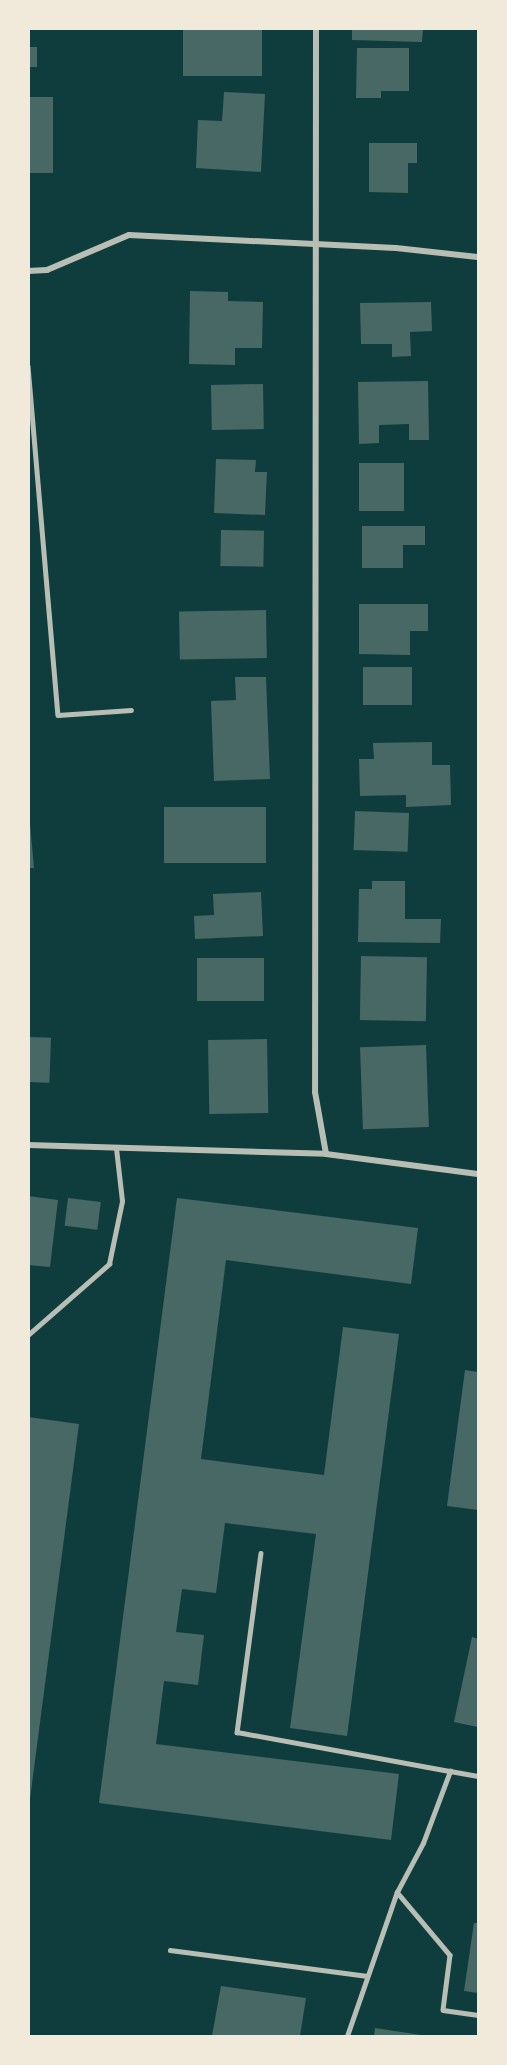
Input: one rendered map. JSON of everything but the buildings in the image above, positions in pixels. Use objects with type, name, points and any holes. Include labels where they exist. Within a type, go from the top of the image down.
[{"type":"street","points":[[316,28],[318,244],[315,1092],[326,1154]]},
{"type":"street","points":[[28,271],[47,270],[129,235],[318,244],[478,257]]},
{"type":"street","points":[[28,1145],[326,1154],[478,1174]]},
{"type":"lane","points":[[28,366],[58,715],[131,710]]},
{"type":"lane","points":[[28,1335],[109,1264],[122,1201],[116,1148]]},
{"type":"lane","points":[[261,1552],[237,1732],[478,1776]]},
{"type":"lane","points":[[347,2037],[397,1892],[423,1844],[450,1771]]},
{"type":"lane","points":[[397,1892],[450,1955],[443,2010],[478,2015]]},
{"type":"lane","points":[[170,1950],[367,1976]]}]
